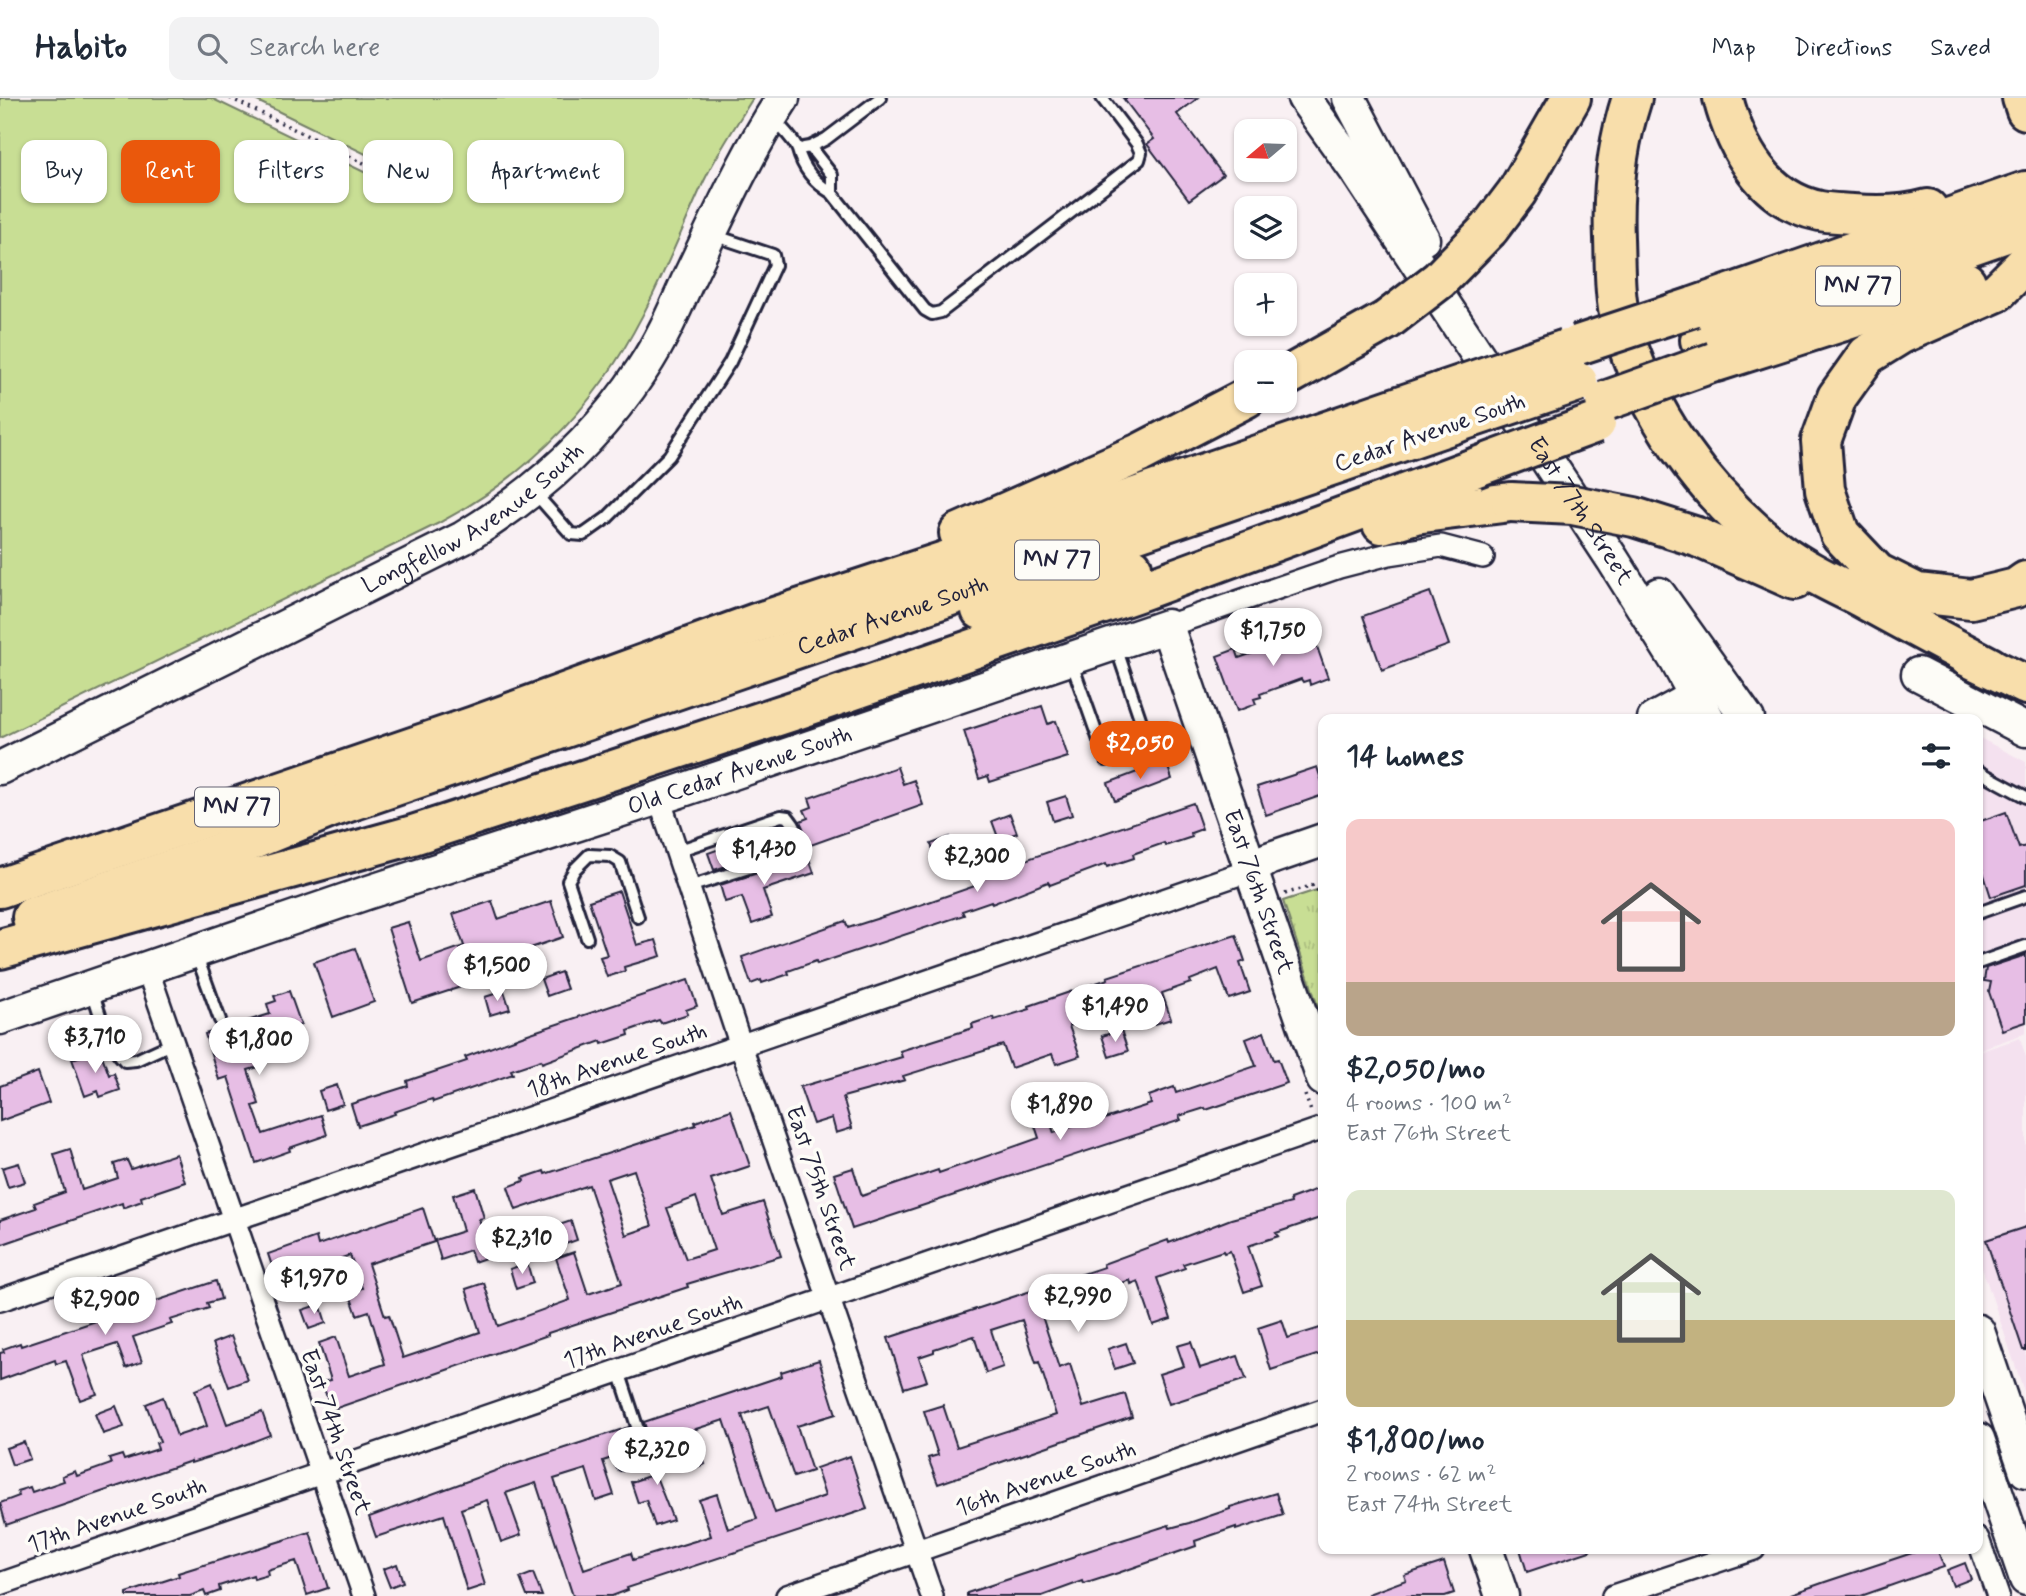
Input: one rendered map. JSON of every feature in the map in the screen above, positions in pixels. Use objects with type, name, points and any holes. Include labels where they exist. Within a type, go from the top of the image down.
[{"type":"highway","points":[[1297,371],[1387,320],[1439,280],[1489,229],[1517,192],[1571,98]]},
{"type":"highway","points":[[1632,98],[1622,128],[1612,195],[1615,284],[1621,321],[1636,365],[1654,406],[1677,444],[1727,504],[1778,551],[1823,578],[2026,685]]},
{"type":"highway","points":[[1723,98],[1732,132],[1753,167],[1777,194],[1817,211],[1861,215],[1900,215],[1973,195],[2018,225]]},
{"type":"highway","points":[[2022,98],[2026,110]]},
{"type":"highway","points":[[1707,347],[1831,325],[2018,225]]},
{"type":"highway","points":[[2018,225],[1997,292],[1900,334],[1867,355],[1837,397],[1821,441],[1825,490],[1840,534],[1877,573],[1917,593],[1971,600],[2016,588],[2026,581]]},
{"type":"highway","name":"Cedar Avenue South","points":[[0,928],[238,846],[331,808],[654,696],[1460,433],[1590,388],[1707,347],[2018,225]]},
{"type":"highway","points":[[0,949],[413,835],[796,710],[1138,592],[1460,433],[1590,388]]},
{"type":"highway","points":[[756,623],[1140,453],[1234,404]]},
{"type":"highway","name":"Cedar Avenue South","points":[[0,888],[474,726],[756,623],[1063,523],[1460,433]]},
{"type":"highway","points":[[1138,592],[1177,586],[1415,514],[1511,502],[1573,505],[1634,517],[1697,537],[1990,667]]},
{"type":"street","name":"East 77th Street","points":[[1304,98],[1357,172],[1613,560],[1677,662],[1721,707]]},
{"type":"street","name":"East 77th Street","points":[[1349,98],[1421,236],[1574,469],[1721,707]]},
{"type":"street","name":"Longfellow Avenue South","points":[[0,768],[428,557],[493,520],[533,491],[579,449],[627,392],[663,332],[750,151],[777,107]]},
{"type":"street","name":"Old Cedar Avenue South","points":[[0,1018],[195,951],[584,839],[659,798],[1339,566],[1389,554],[1441,546],[1483,557]]},
{"type":"street","name":"East 76th Street","points":[[1167,626],[1318,1064]]},
{"type":"street","points":[[1918,674],[1980,714]]},
{"type":"street","points":[[1682,714],[1721,707]]},
{"type":"street","points":[[1983,715],[2026,730]]},
{"type":"street","name":"East 75th Street","points":[[659,798],[741,1046],[831,1298],[932,1596]]},
{"type":"street","points":[[1251,870],[1268,859],[1318,842]]},
{"type":"street","points":[[1251,870],[1284,874],[1317,873]]},
{"type":"street","name":"18th Avenue South","points":[[0,1300],[1251,870]]},
{"type":"street","name":"East 74th Street","points":[[147,968],[364,1596]]},
{"type":"street","name":"17th Avenue South","points":[[0,1584],[1318,1130]]},
{"type":"street","points":[[1983,1345],[2024,1459],[1983,1452]]},
{"type":"street","name":"16th Avenue South","points":[[787,1596],[1318,1412]]},
{"type":"street","points":[[1983,1455],[2026,1579]]},
{"type":"street","points":[[1983,1553],[1998,1596]]},
{"type":"street","points":[[1488,1554],[1503,1596]]},
{"type":"street","points":[[1613,1596],[1739,1554]]},
{"type":"lane","points":[[798,149],[827,139],[880,98]]},
{"type":"lane","points":[[777,107],[798,149],[798,158],[818,184],[832,193],[925,310],[932,314],[942,312],[1139,160],[1141,153],[1137,144],[1102,98]]},
{"type":"lane","points":[[810,147],[832,175],[832,193]]},
{"type":"lane","points":[[533,491],[571,534],[583,535],[607,518],[669,456],[730,362],[775,265],[773,255],[710,234]]},
{"type":"lane","points":[[1116,644],[1150,748]]},
{"type":"lane","points":[[1070,659],[1106,760]]},
{"type":"lane","points":[[1983,774],[2026,797]]},
{"type":"lane","points":[[677,851],[781,816],[788,817],[794,823],[801,844],[800,850],[792,854],[689,887]]},
{"type":"lane","points":[[587,938],[568,881],[575,869],[584,839],[620,862],[638,916]]},
{"type":"lane","points":[[1983,911],[2026,896]]},
{"type":"lane","points":[[1983,961],[2026,946]]},
{"type":"lane","points":[[195,951],[220,1020]]},
{"type":"lane","points":[[91,987],[108,1037],[117,1053],[125,1060],[136,1059],[173,1043]]},
{"type":"lane","points":[[619,1371],[645,1451],[643,1457],[622,1464]]},
{"type":"path","points":[[230,98],[363,163]]},
{"type":"path","points":[[1281,896],[1317,873]]},
{"type":"shaded area","points":[[1983,740],[2026,762],[2026,1033],[1983,1048]]},
{"type":"shaded area","points":[[2020,1038],[2026,1057],[2026,1397],[1983,1271],[1983,1050]]},
{"type":"green space","points":[[0,98],[211,98],[298,140],[234,140],[234,203],[349,203],[349,165],[363,172],[363,203],[453,203],[453,140],[363,140],[363,153],[349,146],[349,140],[337,140],[251,98],[753,98],[709,170],[652,296],[615,363],[598,388],[559,433],[514,474],[439,523],[0,738]]},
{"type":"green space","points":[[1318,890],[1318,1007],[1283,901]]},
{"type":"building","points":[[1123,98],[1198,98],[1177,114],[1223,175],[1189,200],[1147,144],[1154,139]]},
{"type":"building","points":[[1430,592],[1449,645],[1382,670],[1363,616]]},
{"type":"building","points":[[1309,624],[1328,678],[1310,685],[1309,680],[1303,682],[1301,679],[1260,694],[1261,697],[1254,699],[1256,704],[1237,711],[1217,656],[1236,649],[1239,658],[1287,641],[1286,638],[1293,636],[1291,630]]},
{"type":"building","points":[[1042,706],[1048,724],[1056,721],[1068,757],[990,782],[988,776],[979,779],[964,731]]},
{"type":"building","points":[[1166,761],[1172,779],[1115,801],[1108,783]]},
{"type":"building","points":[[897,767],[903,784],[914,780],[923,805],[808,846],[800,821],[808,818],[804,810],[812,807],[809,798]]},
{"type":"building","points":[[1317,767],[1318,770],[1318,797],[1266,815],[1257,787]]},
{"type":"building","points":[[1066,796],[1072,815],[1053,821],[1047,802]]},
{"type":"building","points":[[1193,803],[1202,829],[1191,833],[1192,837],[1165,846],[1164,843],[1133,854],[1134,858],[1107,867],[1106,864],[1050,885],[1048,882],[992,904],[991,901],[962,911],[964,915],[817,964],[816,961],[762,983],[761,980],[751,984],[742,957],[845,921],[848,928],[920,905],[975,886],[972,878]]},
{"type":"building","points":[[2006,812],[2019,848],[2026,846],[2026,885],[1991,897],[1983,872],[1983,820]]},
{"type":"building","points":[[1010,814],[1017,833],[999,840],[992,821]]},
{"type":"building","points":[[785,826],[792,845],[714,870],[708,853]]},
{"type":"building","points":[[950,837],[956,854],[937,861],[931,844]]},
{"type":"building","points":[[807,853],[814,873],[763,890],[772,917],[752,924],[742,897],[725,902],[720,885],[795,861]]},
{"type":"building","points":[[619,891],[637,945],[656,940],[661,956],[624,967],[625,971],[607,977],[600,957],[607,955],[589,901]]},
{"type":"building","points":[[492,901],[498,919],[551,901],[563,937],[480,965],[485,979],[412,1003],[388,928],[408,922],[421,961],[464,946],[453,914]]},
{"type":"building","points":[[1236,935],[1245,961],[1240,963],[1250,992],[1229,999],[1218,969],[1190,980],[1191,983],[1162,993],[1171,1019],[1155,1024],[1143,991],[1102,1004],[1105,1014],[1069,1026],[1080,1056],[1056,1064],[1052,1054],[1011,1068],[1003,1045],[903,1076],[905,1080],[843,1097],[852,1128],[836,1133],[832,1118],[813,1124],[800,1087],[902,1057],[900,1051],[973,1028],[972,1024],[1030,1009],[1029,1006],[1108,979],[1107,977]]},
{"type":"building","points":[[355,948],[374,1002],[333,1017],[314,962]]},
{"type":"building","points":[[2026,955],[2026,1022],[2002,1030],[1989,992],[1991,982],[1984,981],[1986,968]]},
{"type":"building","points":[[561,972],[567,989],[547,996],[541,979]]},
{"type":"building","points":[[688,980],[697,1006],[686,1010],[688,1014],[661,1023],[659,1020],[628,1031],[629,1035],[602,1044],[601,1041],[542,1063],[541,1060],[511,1070],[513,1074],[358,1126],[351,1104],[408,1086],[407,1081],[467,1061],[465,1057],[522,1036]]},
{"type":"building","points":[[289,991],[301,1025],[254,1041],[262,1066],[248,1070],[259,1104],[253,1106],[263,1134],[321,1115],[327,1135],[256,1163],[228,1077],[219,1080],[205,1034],[270,1014],[267,1004],[276,1001],[274,996]]},
{"type":"building","points":[[504,991],[510,1009],[490,1015],[485,997]]},
{"type":"building","points":[[1121,1030],[1128,1051],[1109,1057],[1102,1036]]},
{"type":"building","points":[[1264,1032],[1274,1060],[1278,1059],[1287,1083],[1206,1110],[1205,1108],[1179,1116],[1181,1120],[852,1229],[834,1174],[853,1168],[862,1196],[938,1170],[939,1173],[1039,1138],[1033,1120],[1048,1115],[1054,1133],[1151,1104],[1149,1096],[1174,1087],[1176,1093],[1256,1066],[1246,1039]]},
{"type":"building","points":[[100,1050],[109,1075],[114,1073],[120,1090],[100,1097],[98,1091],[85,1096],[72,1059]]},
{"type":"building","points":[[38,1072],[49,1103],[0,1121],[0,1086]]},
{"type":"building","points":[[337,1085],[343,1104],[325,1110],[319,1091]]},
{"type":"building","points":[[731,1110],[750,1166],[711,1179],[723,1215],[763,1202],[781,1256],[687,1284],[688,1287],[548,1333],[331,1410],[322,1382],[331,1380],[319,1343],[336,1337],[349,1376],[385,1364],[369,1311],[357,1315],[349,1292],[362,1288],[350,1255],[314,1268],[316,1272],[288,1281],[287,1277],[277,1281],[268,1254],[316,1237],[318,1245],[423,1208],[434,1242],[368,1264],[385,1316],[389,1315],[403,1358],[480,1332],[466,1289],[484,1283],[498,1326],[570,1300],[556,1258],[574,1252],[588,1294],[622,1283],[589,1185],[516,1210],[508,1187],[524,1181],[523,1178],[544,1171],[545,1174],[696,1125],[695,1122]],"holes":[[[634,1170],[652,1226],[626,1235],[607,1179]],[[696,1197],[714,1250],[686,1259],[667,1208]]]},
{"type":"building","points":[[70,1149],[82,1190],[118,1178],[114,1164],[127,1160],[131,1169],[176,1154],[185,1182],[141,1197],[142,1201],[123,1208],[122,1203],[0,1245],[0,1220],[36,1208],[34,1203],[65,1192],[54,1154]]},
{"type":"building","points":[[19,1163],[25,1182],[8,1187],[2,1168]]},
{"type":"building","points":[[475,1188],[484,1218],[479,1219],[491,1256],[474,1262],[470,1250],[441,1260],[435,1240],[463,1231],[453,1195]]},
{"type":"building","points":[[1318,1189],[1318,1219],[1248,1246],[1262,1286],[1244,1292],[1230,1251],[1223,1251],[1183,1264],[1185,1268],[1157,1278],[1171,1319],[1153,1325],[1138,1281],[1131,1284],[1130,1280],[1041,1313],[1059,1368],[1070,1364],[1083,1407],[1125,1394],[1132,1417],[938,1484],[928,1458],[938,1455],[924,1411],[943,1405],[957,1447],[1056,1415],[1039,1362],[1036,1363],[1022,1320],[991,1330],[1003,1367],[986,1373],[974,1336],[934,1349],[934,1352],[919,1357],[927,1381],[904,1388],[888,1338],[1104,1267],[1103,1264],[1168,1240],[1169,1243],[1231,1219],[1291,1203],[1290,1199]]},
{"type":"building","points":[[571,1221],[577,1240],[560,1246],[553,1227]]},
{"type":"building","points":[[2026,1227],[2026,1350],[2023,1350],[1986,1240]]},
{"type":"building","points":[[527,1263],[533,1283],[516,1289],[510,1269]]},
{"type":"building","points":[[216,1281],[221,1299],[207,1303],[209,1308],[170,1320],[172,1324],[133,1337],[142,1362],[126,1368],[117,1344],[83,1355],[97,1394],[80,1400],[66,1361],[56,1364],[55,1360],[0,1380],[0,1353],[4,1352],[3,1349],[20,1343],[21,1346]]},
{"type":"building","points":[[320,1304],[326,1323],[309,1329],[302,1310]]},
{"type":"building","points":[[1282,1320],[1288,1338],[1318,1329],[1318,1355],[1271,1370],[1258,1328]]},
{"type":"building","points":[[231,1336],[248,1380],[229,1387],[213,1343]]},
{"type":"building","points":[[1191,1342],[1200,1368],[1238,1356],[1246,1379],[1169,1404],[1159,1374],[1184,1366],[1177,1346]]},
{"type":"building","points":[[1126,1343],[1133,1363],[1115,1369],[1108,1349]]},
{"type":"building","points":[[819,1360],[836,1414],[797,1426],[812,1471],[794,1477],[769,1406],[742,1415],[775,1513],[825,1496],[816,1468],[850,1456],[867,1509],[627,1588],[628,1590],[612,1596],[573,1596],[536,1483],[506,1493],[521,1535],[501,1542],[487,1500],[461,1509],[485,1585],[467,1591],[444,1515],[376,1537],[369,1517],[503,1468],[629,1427],[636,1450],[603,1461],[614,1495],[596,1501],[586,1469],[554,1479],[584,1569],[631,1553],[633,1560],[711,1536],[699,1500],[717,1494],[728,1529],[757,1519],[724,1420],[693,1430],[705,1464],[687,1470],[676,1437],[651,1445],[644,1422],[782,1376],[781,1372]]},
{"type":"building","points":[[212,1383],[227,1424],[262,1412],[270,1435],[6,1525],[0,1503],[19,1496],[17,1491],[30,1487],[32,1492],[64,1481],[62,1476],[75,1471],[77,1476],[111,1464],[109,1459],[122,1455],[124,1460],[158,1449],[156,1443],[160,1442],[146,1404],[163,1397],[177,1436],[207,1426],[195,1390]]},
{"type":"building","points":[[116,1406],[124,1427],[103,1434],[95,1414]]},
{"type":"building","points":[[24,1442],[30,1459],[12,1465],[6,1448]]},
{"type":"building","points":[[655,1474],[673,1520],[655,1526],[646,1500],[638,1503],[631,1482]]},
{"type":"building","points":[[1276,1493],[1283,1515],[1195,1541],[1196,1546],[1118,1573],[1084,1584],[1083,1581],[1042,1596],[967,1596],[967,1593],[1075,1555],[1169,1525],[1170,1528],[1189,1523]]},
{"type":"building","points":[[310,1532],[328,1588],[307,1595],[296,1561],[267,1570],[268,1575],[254,1579],[253,1575],[219,1586],[220,1591],[206,1596],[204,1591],[190,1596],[127,1596],[127,1593],[179,1576],[178,1573]]},
{"type":"building","points":[[1522,1554],[1581,1554],[1527,1572]]},
{"type":"building","points":[[1909,1554],[1939,1554],[1944,1567],[1861,1596],[1791,1594]]},
{"type":"building","points":[[1444,1562],[1454,1593],[1445,1596],[1368,1594],[1406,1580],[1404,1575]]},
{"type":"building","points":[[1965,1563],[1971,1579],[1953,1586],[1947,1570]]},
{"type":"building","points":[[397,1564],[403,1582],[390,1587],[383,1569]]},
{"type":"building","points":[[533,1573],[542,1596],[527,1596],[520,1578]]}]
